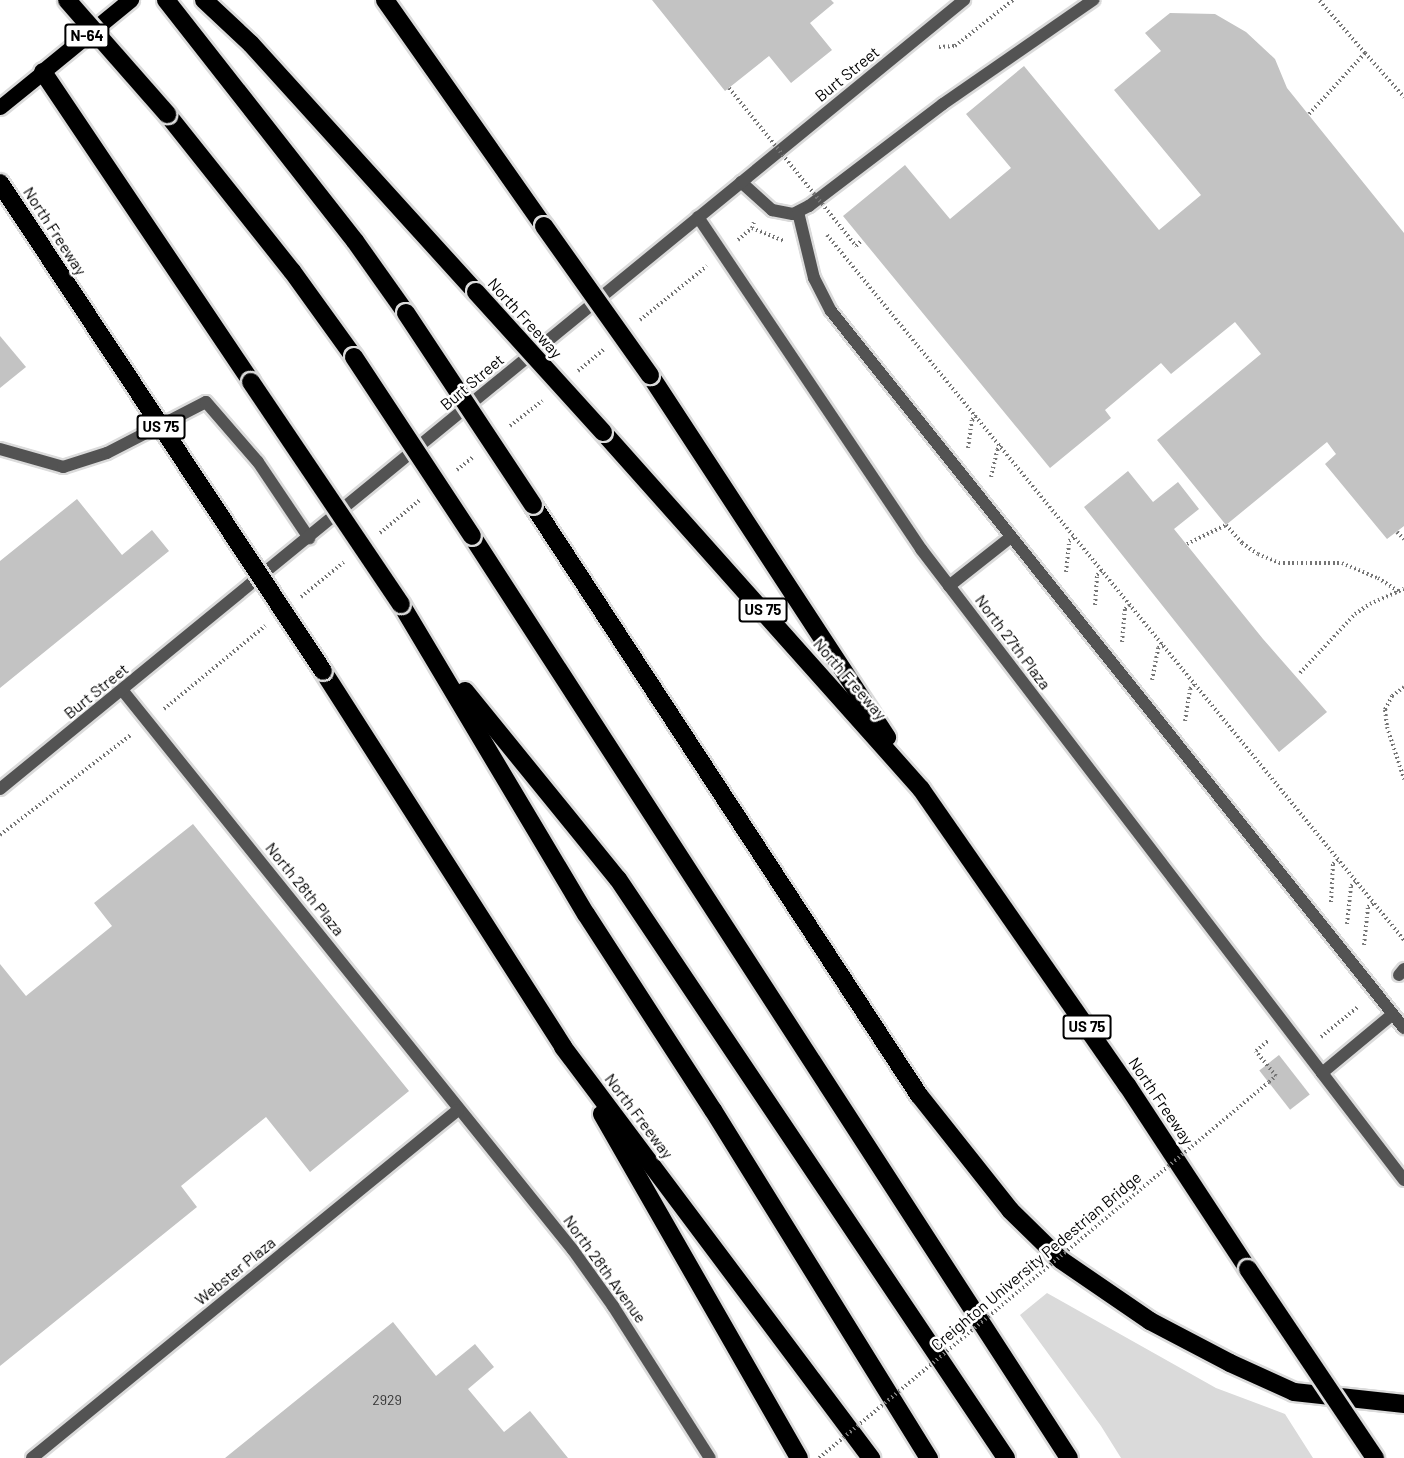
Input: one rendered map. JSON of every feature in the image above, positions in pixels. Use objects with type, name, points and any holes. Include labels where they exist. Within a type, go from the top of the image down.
[{"type":"highway","points":[[67,0],[166,114],[292,271],[354,357],[1069,1458]]},
{"type":"highway","name":"N-64","points":[[43,72],[131,0]]},
{"type":"highway","points":[[166,0],[355,241],[406,313],[919,1095],[1010,1210],[1061,1260],[1150,1321],[1230,1363],[1294,1392],[1404,1404]]},
{"type":"highway","name":"North Freeway","points":[[204,0],[251,44],[603,432],[921,789],[1127,1085],[1375,1458]]},
{"type":"highway","points":[[385,0],[650,375],[921,789]]},
{"type":"highway","points":[[43,72],[427,643],[586,914],[713,1110],[929,1458]]},
{"type":"highway","name":"North Freeway","points":[[0,183],[323,671],[563,1047],[871,1458]]},
{"type":"highway","points":[[427,643],[618,879],[1006,1458]]},
{"type":"highway","points":[[563,1047],[799,1458]]},
{"type":"main road","name":"N-64","points":[[0,107],[43,72]]},
{"type":"street","name":"Burt Street","points":[[0,789],[123,691],[964,0]]},
{"type":"street","points":[[741,182],[772,210],[792,214],[798,212],[1028,43],[1093,0]]},
{"type":"street","points":[[798,212],[814,278],[831,311],[1404,1028]]},
{"type":"street","name":"North 27th Plaza","points":[[698,217],[921,549],[1404,1180]]},
{"type":"street","points":[[0,449],[63,467],[107,453],[206,402],[258,462],[309,537]]},
{"type":"street","points":[[950,586],[1011,537]]},
{"type":"street","name":"North 28th Plaza","points":[[123,691],[384,1013],[458,1110]]},
{"type":"street","points":[[1322,1073],[1393,1014]]},
{"type":"street","name":"Webster Plaza","points":[[32,1458],[458,1110]]},
{"type":"street","name":"North 28th Avenue","points":[[458,1110],[593,1277],[672,1395],[710,1458]]},
{"type":"path","points":[[931,48],[955,46],[1012,0]]},
{"type":"path","points":[[1319,0],[1404,97]]},
{"type":"path","points":[[1308,114],[1365,53]]},
{"type":"path","points":[[729,88],[856,246],[862,240]]},
{"type":"path","points":[[789,167],[798,159]]},
{"type":"path","points":[[631,328],[752,228],[762,201]]},
{"type":"path","points":[[752,228],[780,241],[803,236],[820,227],[974,418],[1075,537],[1404,940]]},
{"type":"path","points":[[576,372],[613,342]]},
{"type":"path","points":[[503,432],[549,395]]},
{"type":"path","points":[[448,477],[476,454]]},
{"type":"path","points":[[375,537],[430,492]]},
{"type":"path","points":[[1186,544],[1226,525],[1258,554],[1279,563],[1342,563],[1378,578],[1398,591]]},
{"type":"path","points":[[1397,532],[1404,539]]},
{"type":"path","points":[[1069,541],[1075,537]]},
{"type":"path","points":[[293,604],[348,559]]},
{"type":"path","points":[[1098,575],[1102,571]]},
{"type":"path","points":[[1300,674],[1355,614],[1404,589]]},
{"type":"path","points":[[1125,609],[1130,605]]},
{"type":"path","points":[[0,835],[149,722],[274,619]]},
{"type":"path","points":[[1158,648],[1163,645]]},
{"type":"path","points":[[1190,689],[1195,684]]},
{"type":"path","points":[[1404,687],[1392,696],[1384,710],[1387,727],[1404,779]]},
{"type":"path","points":[[1333,864],[1338,860]]},
{"type":"path","points":[[1351,886],[1356,882]]},
{"type":"path","points":[[1368,907],[1374,903]]},
{"type":"path","name":"Creighton University Pedestrian Bridge","points":[[819,1458],[1269,1082]]},
{"type":"shaded area","points":[[1047,1293],[1216,1388],[1285,1414],[1313,1458],[1121,1458],[1101,1426],[1020,1315]]},
{"type":"building","points":[[652,0],[831,0],[834,3],[810,23],[832,50],[791,83],[769,56],[725,91]]},
{"type":"building","points":[[1170,13],[1215,14],[1246,32],[1275,59],[1287,88],[1404,233],[1404,526],[1387,539],[1325,464],[1336,454],[1327,442],[1226,525],[1157,440],[1261,354],[1235,322],[1171,374],[1161,363],[1105,410],[1111,418],[1050,468],[843,216],[905,165],[950,219],[1011,168],[966,114],[1024,66],[1159,230],[1201,195],[1114,90],[1161,51],[1145,33]]},
{"type":"building","points":[[0,336],[26,367],[0,388]]},
{"type":"building","points":[[1128,471],[1153,502],[1178,482],[1199,509],[1174,529],[1263,639],[1327,712],[1279,752],[1084,507]]},
{"type":"building","points":[[77,499],[122,555],[152,530],[169,551],[0,688],[0,561]]},
{"type":"building","points":[[193,824],[409,1091],[310,1172],[266,1117],[181,1186],[197,1207],[0,1366],[0,964],[26,996],[112,926],[94,903]]},
{"type":"building","points":[[1279,1055],[1310,1094],[1290,1110],[1259,1070]]},
{"type":"building","points":[[393,1322],[436,1376],[475,1344],[494,1367],[468,1389],[504,1432],[530,1411],[568,1458],[225,1458]]}]
